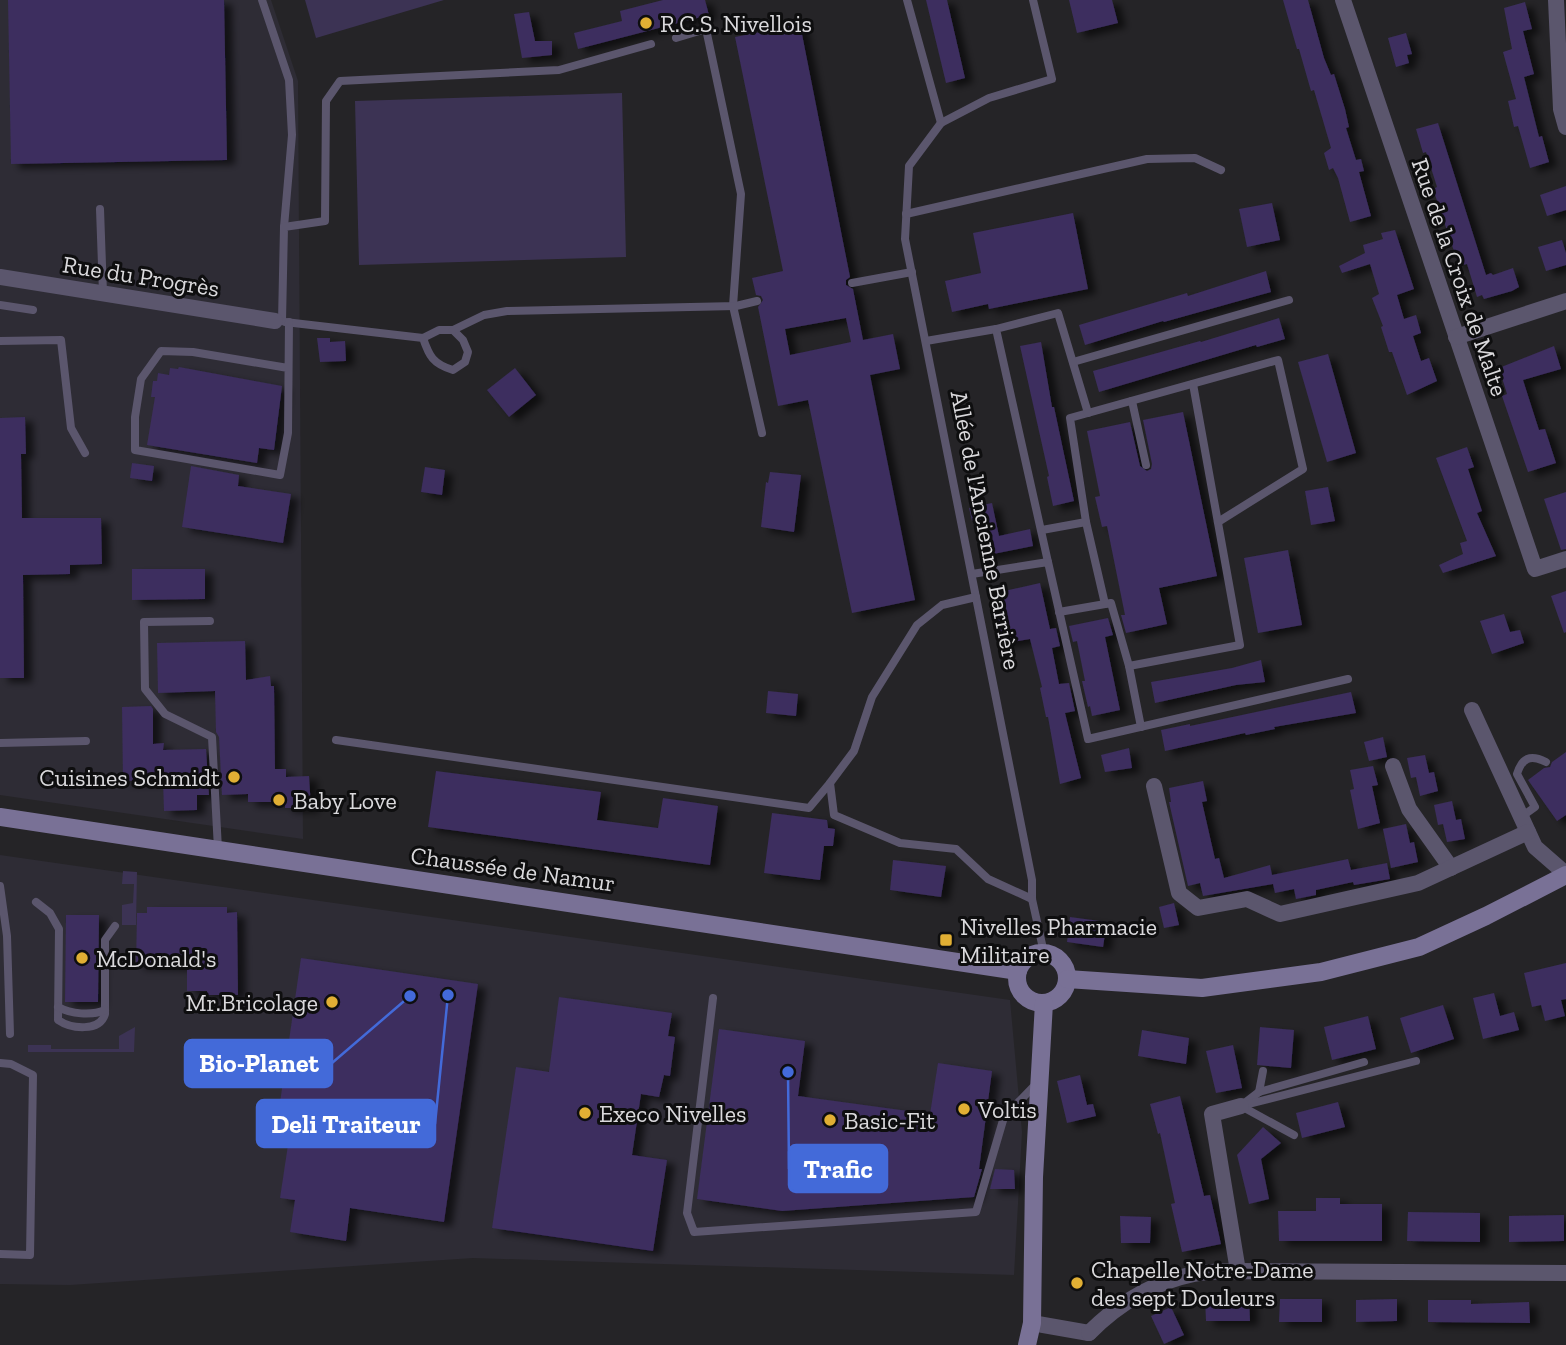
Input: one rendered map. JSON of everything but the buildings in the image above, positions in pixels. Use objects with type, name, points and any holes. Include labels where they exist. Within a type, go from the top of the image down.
[{"type":"main road","name":"Chaussée de Namur","points":[[0,817],[1018,971]]},
{"type":"main road","points":[[1067,979],[1202,988],[1321,972],[1419,947],[1562,880]]},
{"type":"main road","points":[[1044,953],[1056,957],[1064,966],[1067,979],[1064,991],[1056,1000],[1044,1003],[1032,1001],[1023,994],[1018,983],[1018,971],[1024,961],[1033,955],[1044,953]]},
{"type":"main road","points":[[1027,1345],[1032,1323],[1034,1177],[1044,1003]]},
{"type":"street","name":"Rue de la Croix de Malte","points":[[1343,0],[1535,569],[1566,559]]},
{"type":"street","points":[[1556,0],[1561,109],[1566,127]]},
{"type":"street","name":"Rue du Progrès","points":[[0,277],[282,321]]},
{"type":"street","points":[[1456,337],[1566,301]]},
{"type":"street","points":[[1472,710],[1535,847],[1562,880]]},
{"type":"street","points":[[1393,766],[1409,809],[1451,868]]},
{"type":"street","points":[[1154,786],[1179,893],[1198,908],[1247,899],[1280,914],[1418,883],[1528,832]]},
{"type":"street","points":[[1238,1271],[1212,1114],[1241,1106]]},
{"type":"street","points":[[1032,1323],[1090,1339],[1111,1312],[1159,1284],[1195,1274],[1238,1271],[1566,1273]]},
{"type":"lane","points":[[262,0],[289,80],[292,135],[284,227],[282,321],[288,368],[288,433],[281,475],[135,450],[135,417],[141,379],[161,351],[193,352],[288,368]]},
{"type":"lane","points":[[907,0],[941,123]]},
{"type":"lane","name":"Allée de l'Ancienne Barrière","points":[[1032,0],[1052,79],[989,98],[941,123],[909,166],[905,239],[1032,880],[1032,899],[1044,953]]},
{"type":"lane","points":[[676,38],[706,29],[741,194],[733,306],[762,433]]},
{"type":"lane","points":[[284,227],[325,221],[326,101],[340,81],[559,70],[651,44]]},
{"type":"lane","points":[[906,214],[1147,159],[1195,158],[1221,170]]},
{"type":"lane","points":[[100,209],[103,293]]},
{"type":"lane","points":[[852,284],[912,272]]},
{"type":"lane","points":[[1073,362],[1289,300]]},
{"type":"lane","points":[[282,321],[424,338],[439,330],[453,330],[484,315],[507,311],[733,306],[757,301]]},
{"type":"lane","points":[[0,305],[33,310]]},
{"type":"lane","points":[[926,341],[996,329],[1058,313],[1088,413]]},
{"type":"lane","points":[[996,329],[1088,739],[1348,679]]},
{"type":"lane","points":[[424,338],[430,358],[440,366],[453,370],[465,362],[468,352],[463,340],[453,330]]},
{"type":"lane","points":[[0,341],[61,340],[72,428],[85,453]]},
{"type":"lane","points":[[1105,604],[1086,522],[1070,418],[1278,360],[1303,469],[1218,522]]},
{"type":"lane","points":[[1129,666],[1240,645],[1193,384]]},
{"type":"lane","points":[[1132,401],[1146,465]]},
{"type":"lane","points":[[1042,530],[1086,522]]},
{"type":"lane","points":[[972,574],[1048,562]]},
{"type":"lane","points":[[336,740],[809,808],[854,751],[872,697],[917,625],[942,605],[976,597]]},
{"type":"lane","points":[[1059,612],[1111,603],[1129,666],[1141,727]]},
{"type":"lane","points":[[210,621],[144,622],[145,689],[165,713],[212,737],[218,851]]},
{"type":"lane","points":[[0,743],[86,741]]},
{"type":"lane","points":[[1521,817],[1535,807],[1517,774],[1520,763],[1537,757],[1546,762]]},
{"type":"lane","points":[[830,783],[834,816],[900,843],[956,849],[988,879],[1032,899]]},
{"type":"lane","points":[[0,886],[7,936],[4,958],[10,1034]]},
{"type":"lane","points":[[36,902],[50,913],[59,929],[58,1020],[66,1026],[96,1026],[102,1021],[105,1010],[105,940],[115,926]]},
{"type":"lane","points":[[713,998],[687,1213],[694,1232],[976,1212],[1004,1117],[1040,1079]]},
{"type":"lane","points":[[58,1007],[68,1012],[99,1013],[105,1010]]},
{"type":"lane","points":[[1241,1106],[1416,1061]]},
{"type":"lane","points":[[1241,1106],[1259,1092],[1364,1062]]},
{"type":"lane","points":[[0,1063],[11,1064],[33,1076],[30,1255],[0,1254]]},
{"type":"lane","points":[[1259,1092],[1263,1071]]},
{"type":"lane","points":[[1241,1106],[1294,1135]]},
{"type":"shaded area","points":[[0,0],[271,0],[298,81],[303,839],[0,795]]},
{"type":"shaded area","points":[[305,0],[444,0],[316,38]]},
{"type":"shaded area","points":[[622,93],[626,257],[359,265],[355,101]]},
{"type":"shaded area","points":[[0,855],[1010,1000],[1022,1132],[1014,1275],[473,1258],[70,1285],[0,1284]]},
{"type":"shaded area","points":[[123,871],[137,872],[136,925],[122,925],[122,905],[133,903],[134,884],[122,884]]},
{"type":"shaded area","points":[[135,1027],[134,1052],[28,1052],[28,1045],[51,1045],[51,1049],[119,1049],[119,1036]]},
{"type":"place","name":"R.C.S. Nivellois","points":[[646,23]]},
{"type":"place","name":"Cuisines Schmidt","points":[[234,777]]},
{"type":"place","name":"Baby Love","points":[[279,800]]},
{"type":"place","name":"Nivelles Pharmacie Militaire","points":[[946,940]]},
{"type":"place","name":"McDonald's","points":[[82,958]]},
{"type":"place","name":"Deli Traiteur","points":[[448,995]]},
{"type":"place","name":"Bio-Planet","points":[[410,996]]},
{"type":"place","name":"Mr.Bricolage","points":[[332,1002]]},
{"type":"place","name":"Trafic","points":[[788,1072]]},
{"type":"place","name":"Voltis","points":[[964,1109]]},
{"type":"place","name":"Execo Nivelles","points":[[585,1113]]},
{"type":"place","name":"Basic-Fit","points":[[830,1120]]},
{"type":"place","name":"Chapelle Notre-Dame des sept Douleurs","points":[[1077,1283]]}]
